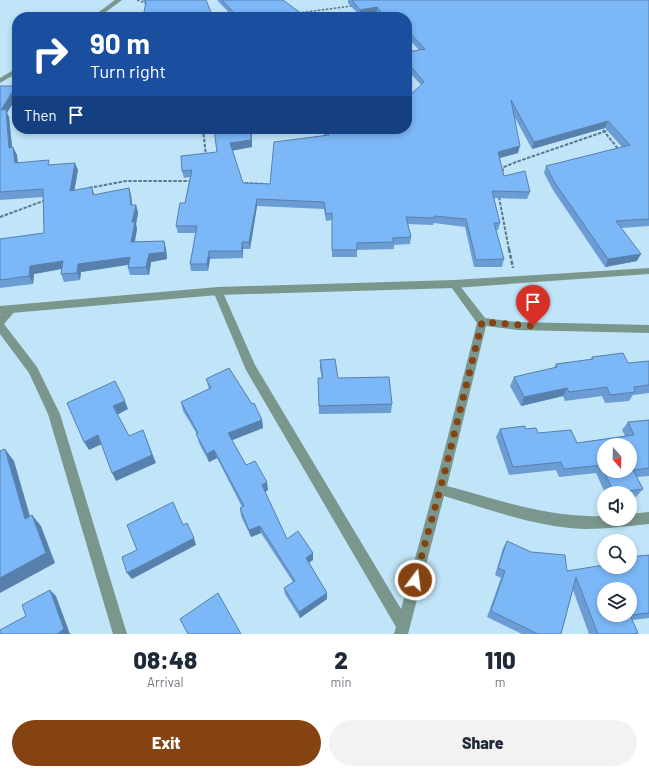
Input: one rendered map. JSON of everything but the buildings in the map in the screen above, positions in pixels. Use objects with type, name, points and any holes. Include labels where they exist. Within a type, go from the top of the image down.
[{"type":"street","points":[[102,12],[119,0]]},
{"type":"street","points":[[0,81],[12,73]]},
{"type":"street","points":[[0,310],[218,291],[454,284],[649,271]]},
{"type":"street","points":[[454,284],[482,322],[517,326],[649,329]]},
{"type":"street","points":[[218,291],[250,367],[402,630]]},
{"type":"street","points":[[0,321],[11,310]]},
{"type":"street","points":[[402,630],[482,322]]},
{"type":"street","points":[[0,326],[33,370],[54,414],[120,634]]},
{"type":"street","points":[[439,489],[543,518],[594,523],[649,518]]},
{"type":"path","points":[[137,0],[150,5]]},
{"type":"path","points":[[307,12],[358,5]]},
{"type":"path","points":[[599,126],[622,154]]},
{"type":"path","points":[[500,177],[504,167],[545,151],[612,129]]},
{"type":"path","points":[[204,134],[206,159]]},
{"type":"path","points":[[86,189],[126,180],[192,181]]},
{"type":"path","points":[[238,182],[274,184]]},
{"type":"path","points":[[499,195],[502,218],[516,280]]},
{"type":"path","points":[[0,218],[49,200]]},
{"type":"route","points":[[415,580],[444,475],[482,322],[517,326],[533,326]]}]
